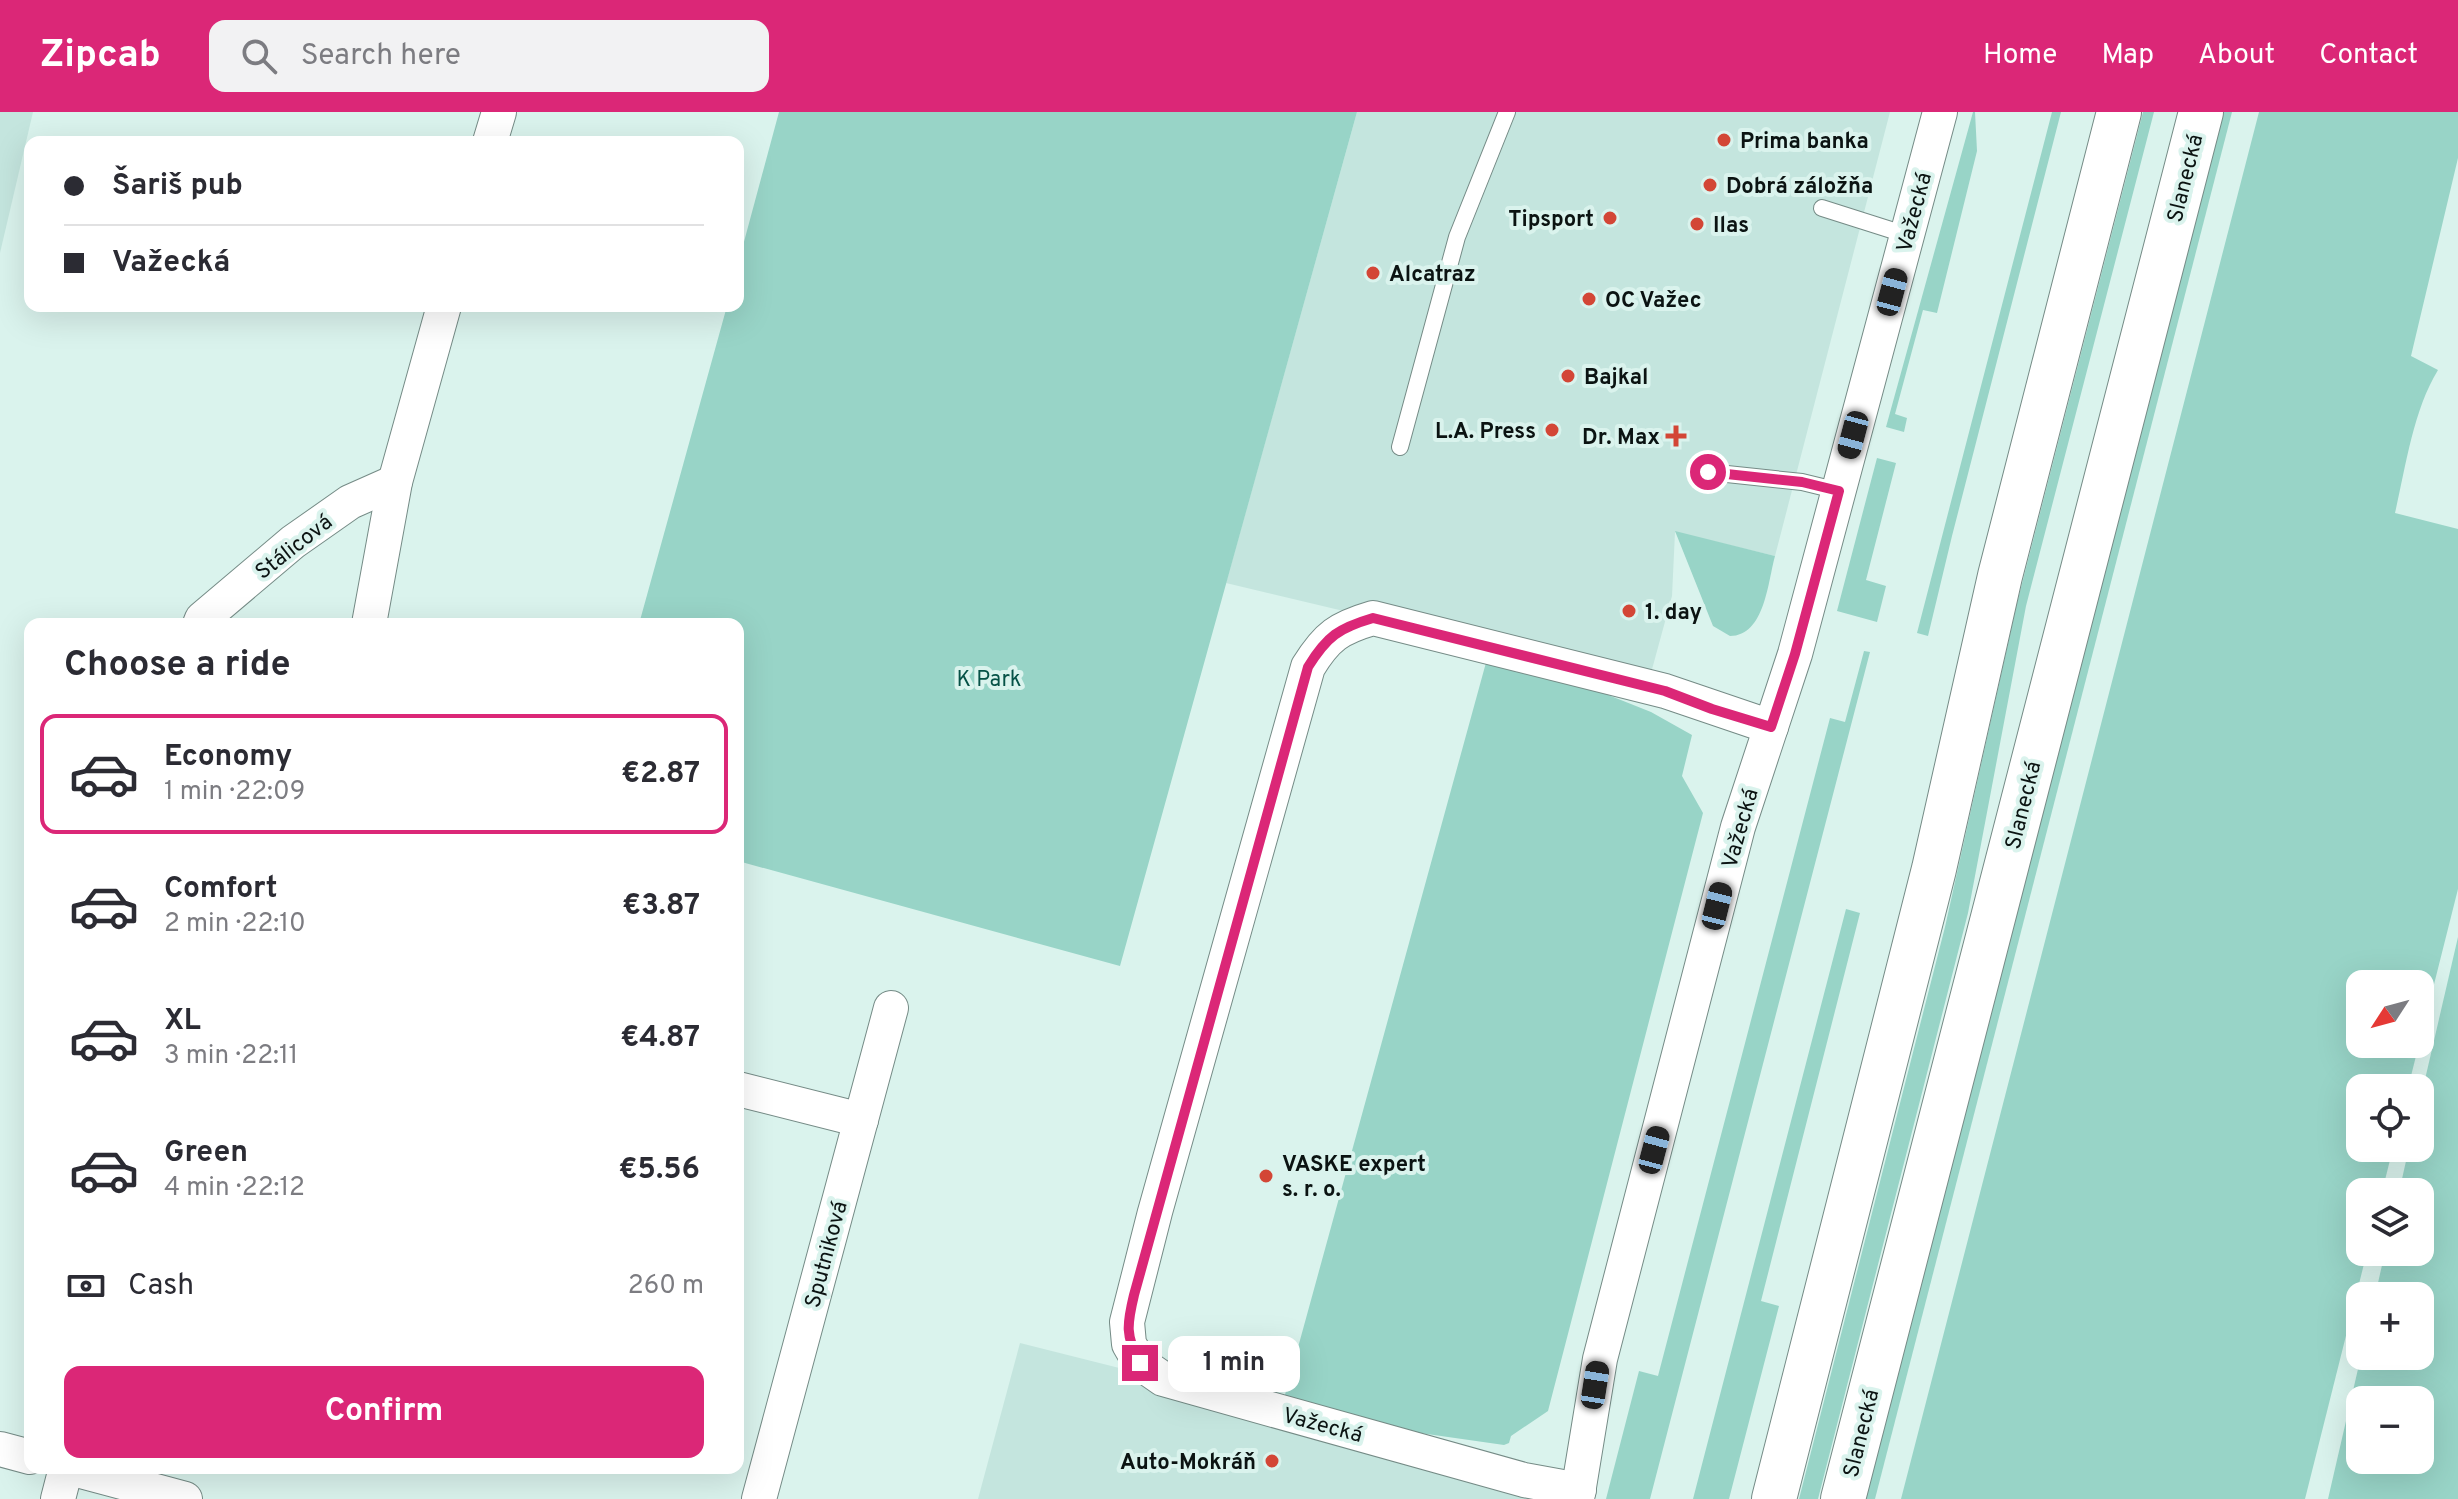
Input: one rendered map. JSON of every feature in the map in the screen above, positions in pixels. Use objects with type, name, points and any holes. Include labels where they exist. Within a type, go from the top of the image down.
[{"type":"main road","points":[[1774,1499],[1934,869],[2000,576],[2119,112]]},
{"type":"main road","name":"Slanecká","points":[[1843,1499],[2201,112]]},
{"type":"street","points":[[492,136],[499,112]]},
{"type":"street","name":"Važecká","points":[[1771,727],[1665,691],[1373,618],[1347,626],[1323,642],[1308,667],[1127,1322],[1129,1344],[1140,1363],[1163,1379],[1578,1494],[1600,1359],[1738,827],[1771,727],[1795,654],[1940,112]]},
{"type":"street","points":[[370,618],[395,482],[442,312]]},
{"type":"street","name":"Stálicová","points":[[203,618],[293,542],[350,502],[395,482]]},
{"type":"street","name":"Sputniková","points":[[759,1499],[891,1008]]},
{"type":"street","points":[[744,1091],[861,1120]]},
{"type":"street","points":[[0,1449],[24,1455]]},
{"type":"street","points":[[58,1499],[66,1474]]},
{"type":"street","points":[[91,1474],[185,1499]]},
{"type":"lane","points":[[1400,447],[1457,237],[1507,112]]},
{"type":"lane","points":[[1822,208],[1907,235]]},
{"type":"lane","points":[[1708,472],[1802,482],[1839,491]]},
{"type":"shaded area","points":[[0,112],[33,112],[27,136],[24,136],[24,150],[0,253]]},
{"type":"shaded area","points":[[1357,112],[1890,112],[1775,556],[1675,532],[1672,596],[1651,673],[1373,618],[1226,583]]},
{"type":"shaded area","points":[[1020,1343],[1163,1379],[1577,1499],[978,1499]]},
{"type":"green space","name":"K Park","points":[[779,112],[1357,112],[1120,966],[744,863],[744,618],[641,618],[725,312],[744,312],[744,242]]},
{"type":"green space","points":[[1973,112],[1977,151],[1937,313],[1923,310],[1895,414],[1907,418],[1904,432],[1886,427]]},
{"type":"green space","points":[[2052,112],[2061,112],[1928,636],[1917,633]]},
{"type":"green space","points":[[2143,112],[2154,112],[2026,606],[1968,913],[1818,1499],[1799,1499],[1945,927],[2017,603]]},
{"type":"green space","points":[[2224,112],[2232,112],[1875,1499],[1866,1499]]},
{"type":"green space","points":[[2259,112],[2458,112],[2458,158],[2411,356],[2438,370],[2416,421],[2395,513],[2458,529],[2458,889],[2434,984],[2434,970],[2346,970],[2346,1058],[2416,1058],[2412,1074],[2346,1074],[2346,1162],[2390,1162],[2386,1178],[2346,1178],[2346,1266],[2363,1266],[2359,1282],[2346,1282],[2346,1336],[2305,1499],[1901,1499]]},
{"type":"green space","points":[[1877,458],[1896,463],[1866,580],[1886,586],[1877,622],[1837,611]]},
{"type":"green space","points":[[1675,531],[1775,556],[1758,617],[1742,634],[1730,636],[1713,626]]},
{"type":"green space","points":[[1490,648],[1651,712],[1692,735],[1682,776],[1703,813],[1548,1411],[1511,1436],[1509,1443],[1504,1445],[1280,1413]]},
{"type":"green space","points":[[1864,651],[1870,652],[1650,1499],[1606,1499],[1639,1371],[1658,1376],[1830,718],[1845,722]]},
{"type":"green space","points":[[1846,909],[1860,913],[1761,1301],[1779,1306],[1729,1499],[1693,1499]]},
{"type":"green space","points":[[2458,937],[2458,1499],[2328,1499],[2346,1421],[2346,1474],[2434,1474],[2434,1386],[2354,1386],[2358,1370],[2434,1370],[2434,1282],[2378,1282],[2382,1266],[2434,1266],[2434,1178],[2402,1178],[2406,1162],[2434,1162],[2434,1074],[2426,1074],[2430,1058],[2434,1058],[2434,1041]]},
{"type":"place","name":"Prima banka","points":[[1724,140]]},
{"type":"place","name":"Dobrá záložňa","points":[[1710,185]]},
{"type":"place","name":"Tipsport","points":[[1610,218]]},
{"type":"place","name":"Ilas","points":[[1697,224]]},
{"type":"place","name":"Alcatraz","points":[[1373,273]]},
{"type":"place","name":"OC Važec","points":[[1589,299]]},
{"type":"place","name":"Bajkal","points":[[1568,376]]},
{"type":"place","name":"L.A. Press","points":[[1552,430]]},
{"type":"place","name":"Dr. Max","points":[[1676,436]]},
{"type":"place","name":"1. day","points":[[1629,611]]},
{"type":"place","name":"VASKE expert s. r. o.","points":[[1266,1176]]},
{"type":"place","name":"Auto-Mokráň","points":[[1272,1461]]},
{"type":"route","points":[[1140,1363],[1129,1344],[1127,1322],[1308,667],[1323,642],[1347,626],[1373,618],[1665,691],[1771,727],[1795,654],[1839,491],[1802,482],[1708,472]]}]
